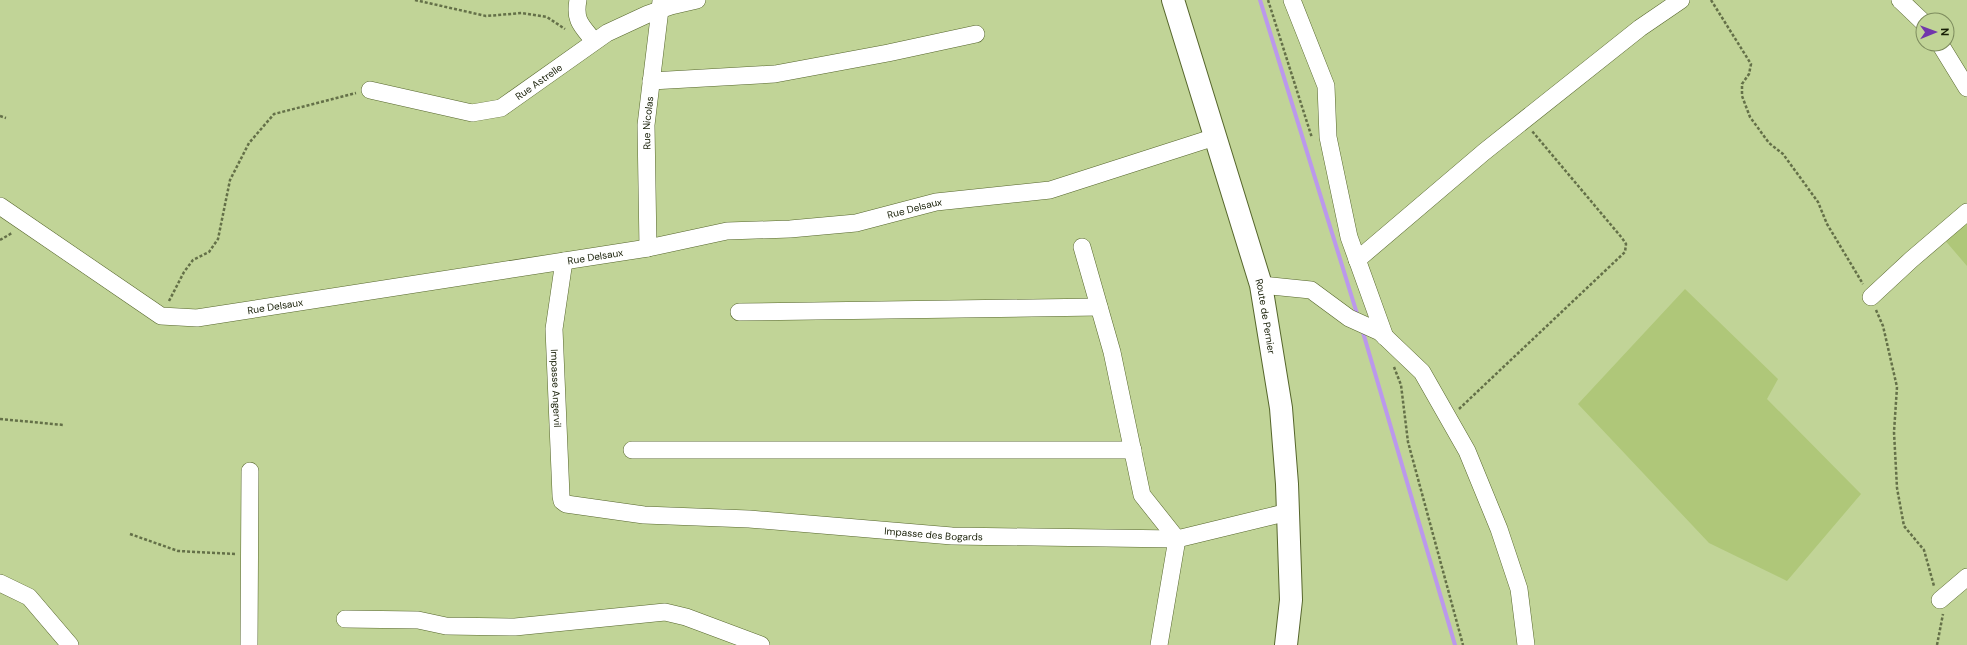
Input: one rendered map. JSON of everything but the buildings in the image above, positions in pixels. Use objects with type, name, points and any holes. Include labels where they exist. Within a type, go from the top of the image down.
[{"type":"street","points":[[578,0],[578,20],[594,41]]},
{"type":"street","name":"Rue Astrelle","points":[[370,90],[472,113],[501,108],[607,33],[660,5],[697,0]]},
{"type":"street","name":"Route de Pernier","points":[[1173,0],[1261,285],[1281,408],[1288,512],[1291,600],[1286,645]]},
{"type":"street","points":[[1292,0],[1326,86],[1328,137],[1349,236],[1383,335]]},
{"type":"street","points":[[1357,260],[1523,121],[1640,28],[1681,0]]},
{"type":"street","points":[[1900,0],[1915,14]]},
{"type":"street","name":"Rue Nicolas","points":[[648,248],[646,126],[660,5]]},
{"type":"street","points":[[651,81],[775,74],[888,53],[976,34]]},
{"type":"street","points":[[1945,52],[1967,88]]},
{"type":"street","name":"Rue Delsaux","points":[[162,316],[197,318],[648,248],[727,231],[790,229],[856,223],[936,202],[1050,190],[1215,137]]},
{"type":"street","points":[[0,206],[162,316]]},
{"type":"street","points":[[1871,298],[1912,259],[1967,212]]},
{"type":"street","points":[[1082,247],[1112,352],[1142,495],[1177,539],[1160,645]]},
{"type":"street","name":"Impasse Angervil","points":[[564,260],[554,329],[561,496],[562,501],[566,504],[577,505]]},
{"type":"street","points":[[1261,285],[1312,290],[1349,318],[1383,335],[1422,372],[1468,451],[1499,529],[1519,589],[1526,645]]},
{"type":"street","points":[[739,312],[1099,307]]},
{"type":"street","points":[[632,450],[1133,450]]},
{"type":"street","points":[[249,645],[250,471]]},
{"type":"street","name":"Impasse des Bogards","points":[[577,505],[644,515],[749,519],[952,536],[1177,539],[1288,512]]},
{"type":"street","points":[[1940,600],[1967,577]]},
{"type":"street","points":[[0,583],[29,597],[70,645]]},
{"type":"street","points":[[345,619],[418,620],[446,626],[515,627],[665,612],[686,617],[761,645]]},
{"type":"path","points":[[416,0],[486,16],[522,13],[547,17]]},
{"type":"path","points":[[1711,0],[1751,64],[1748,74],[1742,84],[1742,96],[1750,117],[1769,143],[1783,154],[1818,202],[1827,224],[1871,298],[1883,326],[1897,387],[1895,448],[1897,488],[1904,526],[1924,550],[1931,576],[1940,600],[1945,607],[1937,645]]},
{"type":"path","points":[[162,316],[184,272],[193,260],[208,252],[218,239],[230,180],[249,143],[274,114],[370,90]]},
{"type":"path","points":[[0,116],[6,118]]},
{"type":"path","points":[[1449,419],[1625,252],[1626,244],[1622,238],[1523,121]]},
{"type":"path","points":[[1393,365],[1401,385],[1410,449],[1463,645]]},
{"type":"path","points":[[0,419],[64,425]]},
{"type":"path","points":[[130,534],[178,550],[218,554],[249,554]]},
{"type":"green space","points":[[1967,218],[1967,266],[1943,238]]},
{"type":"green space","points":[[1685,289],[1778,379],[1767,399],[1861,494],[1787,581],[1709,543],[1578,404]]},
{"type":"waterway","points":[[1260,0],[1358,317]]},
{"type":"waterway","points":[[1362,329],[1455,645]]}]
